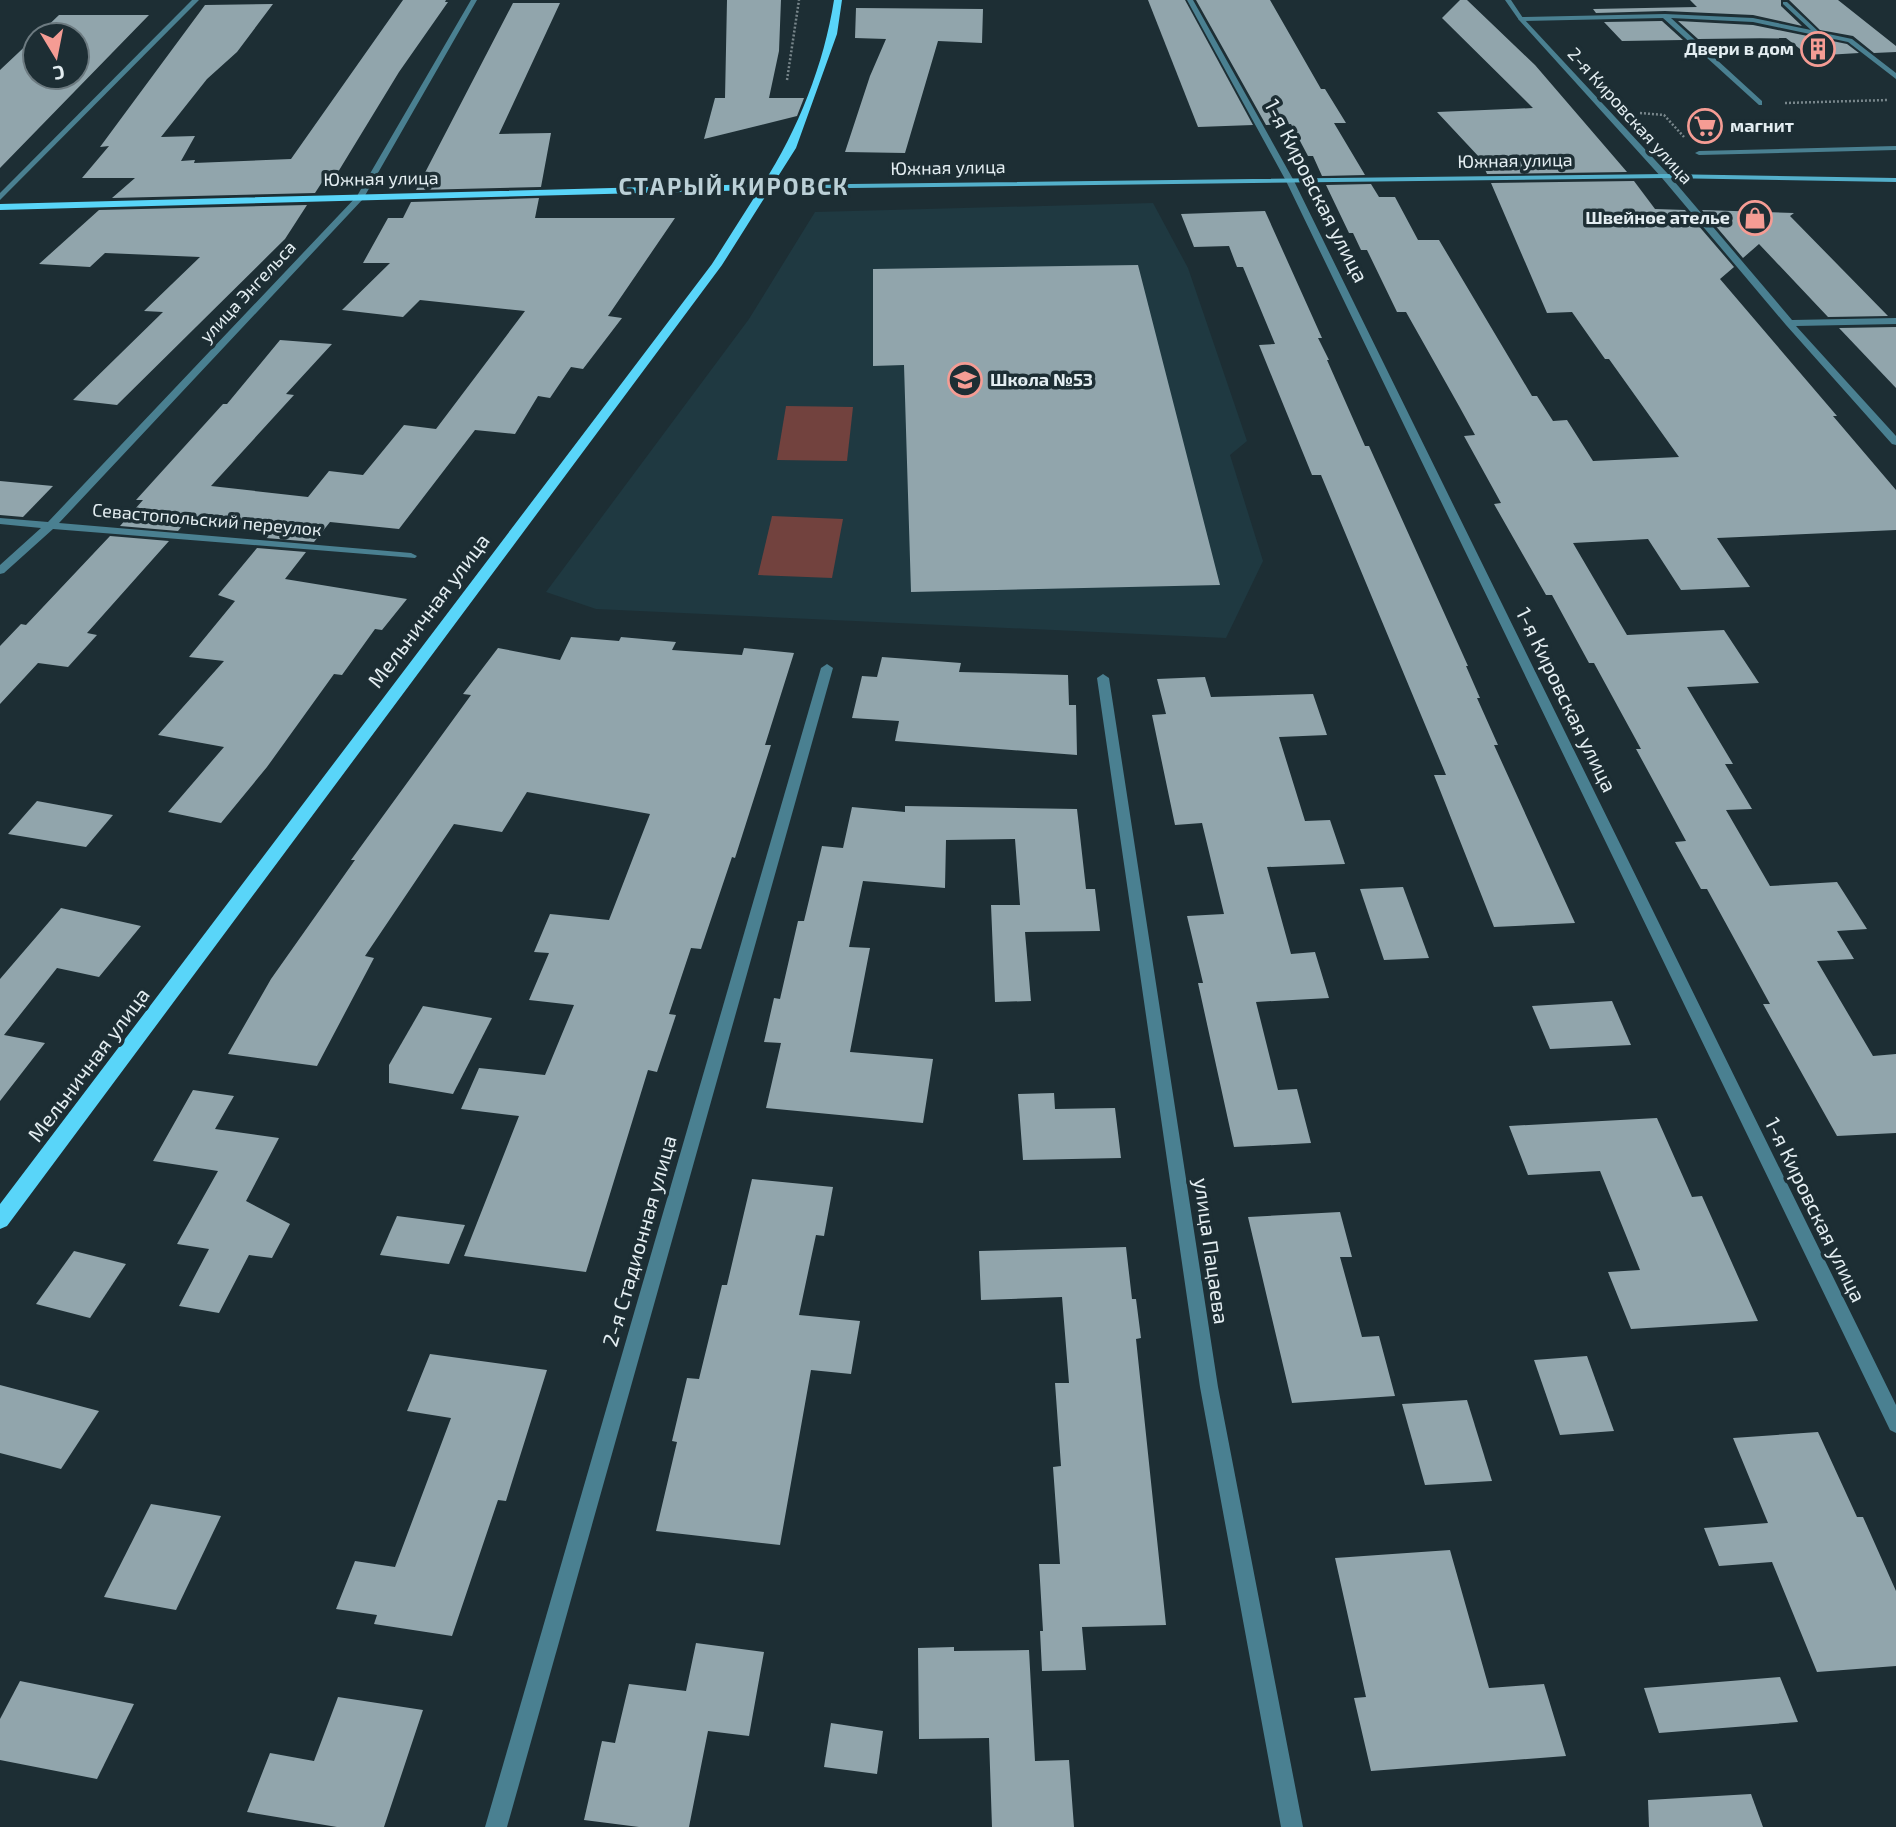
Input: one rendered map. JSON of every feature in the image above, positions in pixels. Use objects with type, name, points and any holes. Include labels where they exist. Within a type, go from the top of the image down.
[{"type":"main road","name":"Мельничная улица","points":[[0,1220],[717,265],[791,148],[833,34],[838,0]]},
{"type":"main road","name":"Южная улица","points":[[0,207],[767,187]]},
{"type":"street","points":[[0,198],[196,0]]},
{"type":"street","name":"улица Энгельса","points":[[0,572],[52,524],[360,197],[474,0]]},
{"type":"street","name":"1-я Кировская улица","points":[[1190,0],[1290,181],[1896,1424]]},
{"type":"street","name":"2-я Кировская улица","points":[[1508,0],[1521,19],[1665,176],[1789,323],[1896,442]]},
{"type":"street","points":[[1785,4],[1818,32]]},
{"type":"street","points":[[1521,19],[1665,16],[1753,20],[1850,40],[1896,77]]},
{"type":"street","points":[[1665,16],[1759,103]]},
{"type":"street","points":[[1699,153],[1896,148]]},
{"type":"street","name":"Южная улица","points":[[767,187],[1665,176],[1896,180]]},
{"type":"street","points":[[1789,323],[1896,321]]},
{"type":"street","name":"Севастопольский переулок","points":[[0,521],[411,556]]},
{"type":"street","name":"2-я Стадионная улица","points":[[496,1827],[827,668]]},
{"type":"street","name":"улица Пацаева","points":[[1103,678],[1209,1387],[1292,1827]]},
{"type":"path","points":[[787,80],[799,0]]},
{"type":"path","points":[[1759,103],[1896,100]]},
{"type":"shaded area","name":"Школа №53","points":[[1153,203],[1188,268],[1247,441],[1230,455],[1263,561],[1226,638],[596,609],[546,592],[749,319],[815,212]]},
{"type":"shaded area","points":[[786,406],[853,407],[847,461],[777,460]]},
{"type":"shaded area","points":[[772,516],[843,519],[832,578],[758,575]]},
{"type":"building","points":[[403,0],[448,2],[399,72],[338,172],[328,173],[315,193],[112,198],[135,178],[82,178],[109,146],[100,147],[205,5],[273,4],[237,52],[207,79],[161,137],[195,136],[181,161],[195,160],[194,163],[291,159]]},
{"type":"building","points":[[727,0],[781,0],[779,51],[769,98],[804,98],[797,116],[704,139],[715,98],[725,98]]},
{"type":"building","points":[[1148,0],[1185,0],[1253,125],[1198,127]]},
{"type":"building","points":[[1196,0],[1270,0],[1321,89],[1325,89],[1346,123],[1334,123],[1365,175],[1322,176],[1313,156],[1308,156],[1291,124],[1266,125]]},
{"type":"building","points":[[1460,0],[1467,0],[1535,65],[1627,172],[1487,174],[1480,158],[1437,112],[1533,108],[1442,18]]},
{"type":"building","points":[[1690,0],[1781,0],[1781,6],[1802,26],[1753,15],[1665,11],[1596,13],[1593,9],[1697,7]]},
{"type":"building","points":[[1789,0],[1838,0],[1896,46],[1896,52],[1874,53],[1853,36],[1820,30]]},
{"type":"building","points":[[513,3],[560,3],[499,134],[551,133],[541,187],[416,190]]},
{"type":"building","points":[[856,8],[983,9],[982,43],[938,41],[905,153],[845,152],[870,76],[886,39],[855,38]]},
{"type":"building","points":[[59,15],[149,15],[91,75],[91,21],[53,21]]},
{"type":"building","points":[[1662,21],[1683,40],[1622,41],[1604,22]]},
{"type":"building","points":[[1678,21],[1753,25],[1847,44],[1859,53],[1809,56],[1786,38],[1698,39]]},
{"type":"building","points":[[21,50],[21,91],[75,91],[0,168],[0,70]]},
{"type":"building","points":[[1634,181],[1655,209],[1685,210],[1734,267],[1720,279],[1896,490],[1896,530],[1717,538],[1750,587],[1681,590],[1648,539],[1573,543],[1627,635],[1724,630],[1759,683],[1687,687],[1733,764],[1725,764],[1752,809],[1726,810],[1770,886],[1837,882],[1867,929],[1837,931],[1854,959],[1817,961],[1873,1056],[1896,1054],[1896,1133],[1837,1136],[1763,1004],[1770,1004],[1707,889],[1701,889],[1675,842],[1686,841],[1636,749],[1641,749],[1594,663],[1589,663],[1552,595],[1546,595],[1494,504],[1501,503],[1464,436],[1475,435],[1406,312],[1397,312],[1367,250],[1361,250],[1353,233],[1349,233],[1326,185],[1371,184],[1379,197],[1395,197],[1418,240],[1439,240],[1532,396],[1537,396],[1553,421],[1567,420],[1593,461],[1679,457],[1572,312],[1547,313],[1491,183]]},
{"type":"building","points":[[539,198],[535,218],[675,218],[608,316],[622,318],[583,369],[571,367],[550,398],[538,396],[515,434],[475,430],[399,529],[330,522],[314,542],[266,538],[274,529],[188,519],[178,531],[120,526],[143,500],[136,500],[223,404],[227,404],[280,340],[332,344],[286,394],[294,395],[211,486],[308,497],[329,471],[363,475],[404,425],[436,429],[525,311],[420,300],[403,317],[342,310],[390,263],[363,263],[388,218],[403,218],[411,202]]},
{"type":"building","points":[[307,205],[285,239],[117,405],[73,400],[163,312],[144,311],[200,257],[105,253],[90,267],[39,264],[99,210]]},
{"type":"building","points":[[1702,210],[1794,213],[1790,216],[1888,316],[1828,317],[1759,244],[1743,258]]},
{"type":"building","points":[[1265,211],[1322,338],[1318,338],[1365,446],[1369,446],[1468,666],[1480,698],[1477,698],[1498,745],[1494,745],[1575,923],[1494,927],[1434,775],[1446,775],[1321,475],[1312,475],[1259,345],[1275,344],[1243,267],[1237,267],[1229,246],[1194,247],[1181,214]]},
{"type":"building","points":[[1138,265],[1220,585],[911,592],[904,365],[873,366],[873,269]]},
{"type":"building","points":[[1896,327],[1896,388],[1839,328]]},
{"type":"building","points":[[0,481],[53,486],[23,517],[0,515]]},
{"type":"building","points":[[110,536],[169,541],[87,633],[97,635],[68,667],[38,663],[0,704],[0,646],[21,624],[26,625]]},
{"type":"building","points":[[257,548],[306,552],[285,579],[407,599],[382,630],[375,629],[342,675],[334,674],[267,767],[221,823],[168,812],[224,747],[158,735],[224,661],[189,657],[235,601],[218,595]]},
{"type":"building","points":[[571,637],[619,641],[621,637],[676,642],[672,650],[742,655],[744,648],[794,653],[765,745],[771,745],[735,858],[732,857],[701,949],[691,948],[669,1014],[676,1015],[657,1072],[648,1070],[586,1272],[464,1256],[519,1116],[461,1109],[479,1068],[545,1075],[574,1005],[529,1000],[549,953],[534,952],[550,914],[609,920],[650,814],[527,792],[502,832],[454,824],[365,956],[374,958],[317,1066],[228,1054],[271,979],[355,860],[351,860],[471,695],[463,694],[498,648],[560,660]]},
{"type":"building","points":[[882,657],[961,663],[959,672],[1068,675],[1069,705],[1076,705],[1077,755],[895,741],[899,721],[852,718],[862,676],[877,677]]},
{"type":"building","points":[[1205,677],[1211,697],[1313,694],[1327,735],[1279,737],[1305,821],[1330,820],[1345,864],[1267,867],[1291,954],[1315,952],[1329,998],[1256,1002],[1278,1090],[1297,1089],[1311,1143],[1234,1147],[1198,983],[1203,983],[1187,916],[1224,914],[1202,823],[1175,825],[1152,715],[1166,714],[1157,679]]},
{"type":"building","points":[[37,801],[113,815],[86,847],[8,834]]},
{"type":"building","points":[[905,806],[1077,809],[1086,889],[1095,889],[1100,931],[1025,932],[1031,1001],[995,1002],[991,905],[1020,905],[1015,839],[946,840],[945,888],[863,881],[849,947],[870,948],[850,1052],[933,1059],[923,1123],[766,1108],[781,1043],[764,1042],[774,998],[780,999],[798,921],[804,921],[822,846],[843,848],[852,807],[905,812]]},
{"type":"building","points":[[1403,887],[1429,958],[1384,960],[1360,889]]},
{"type":"building","points":[[61,908],[141,926],[99,977],[57,968],[4,1035],[45,1043],[0,1101],[0,979]]},
{"type":"building","points":[[1612,1001],[1631,1045],[1550,1049],[1532,1006]]},
{"type":"building","points":[[423,1006],[492,1018],[453,1094],[389,1083],[389,1065]]},
{"type":"building","points":[[193,1090],[234,1096],[215,1129],[279,1138],[246,1201],[290,1224],[272,1258],[249,1255],[219,1313],[179,1306],[209,1249],[177,1244],[218,1171],[153,1161]]},
{"type":"building","points":[[1054,1093],[1055,1109],[1115,1108],[1121,1158],[1023,1160],[1018,1094]]},
{"type":"building","points":[[1657,1118],[1692,1197],[1702,1196],[1758,1321],[1631,1329],[1608,1272],[1640,1270],[1600,1171],[1528,1175],[1509,1126]]},
{"type":"building","points":[[752,1179],[833,1187],[824,1236],[816,1235],[799,1315],[860,1321],[851,1374],[811,1370],[780,1545],[656,1531],[677,1442],[672,1441],[687,1378],[699,1379],[722,1285],[727,1285]]},
{"type":"building","points":[[1340,1212],[1352,1257],[1340,1257],[1362,1337],[1379,1336],[1395,1396],[1292,1403],[1248,1217]]},
{"type":"building","points":[[397,1216],[465,1225],[449,1264],[380,1255]]},
{"type":"building","points":[[1126,1247],[1132,1299],[1136,1299],[1141,1338],[1136,1339],[1166,1625],[1082,1627],[1086,1670],[1042,1671],[1040,1631],[1043,1631],[1039,1564],[1060,1564],[1053,1467],[1061,1466],[1055,1383],[1069,1383],[1062,1297],[981,1300],[979,1251]]},
{"type":"building","points":[[74,1251],[126,1264],[90,1318],[36,1304]]},
{"type":"building","points":[[430,1354],[547,1370],[506,1501],[498,1500],[452,1636],[374,1624],[377,1615],[336,1609],[355,1561],[395,1567],[451,1418],[407,1411]]},
{"type":"building","points":[[1587,1356],[1614,1431],[1560,1435],[1534,1360]]},
{"type":"building","points":[[0,1385],[99,1411],[61,1469],[0,1453]]},
{"type":"building","points":[[1467,1400],[1492,1481],[1425,1485],[1402,1404]]},
{"type":"building","points":[[1818,1432],[1857,1517],[1863,1517],[1896,1591],[1896,1666],[1817,1672],[1772,1562],[1719,1566],[1704,1528],[1768,1523],[1733,1438]]},
{"type":"building","points":[[151,1504],[221,1516],[176,1610],[104,1597]]},
{"type":"building","points":[[1450,1550],[1489,1688],[1544,1684],[1566,1756],[1371,1771],[1354,1698],[1366,1697],[1335,1558]]},
{"type":"building","points":[[696,1643],[764,1652],[749,1736],[708,1731],[689,1827],[639,1827],[584,1820],[602,1741],[615,1743],[629,1684],[686,1691]]},
{"type":"building","points":[[954,1647],[954,1651],[1029,1650],[1035,1761],[1069,1760],[1074,1827],[992,1827],[989,1738],[919,1739],[918,1648]]},
{"type":"building","points":[[1780,1677],[1798,1722],[1659,1733],[1644,1688]]},
{"type":"building","points":[[20,1681],[134,1704],[97,1779],[0,1760],[0,1719]]},
{"type":"building","points":[[338,1697],[423,1710],[384,1827],[337,1827],[247,1812],[270,1753],[314,1761]]},
{"type":"building","points":[[831,1723],[883,1731],[877,1774],[824,1767]]},
{"type":"building","points":[[1751,1794],[1763,1827],[1649,1827],[1648,1800]]},
{"type":"place","name":"Двери в дом","points":[[1818,49]]},
{"type":"place","name":"магнит","points":[[1705,126]]},
{"type":"place","name":"Швейное ателье","points":[[1755,218]]},
{"type":"place","name":"Школа №53","points":[[965,380]]},
{"type":"district","name":"СТАРЫЙ КИРОВСК","points":[[734,187]]}]
